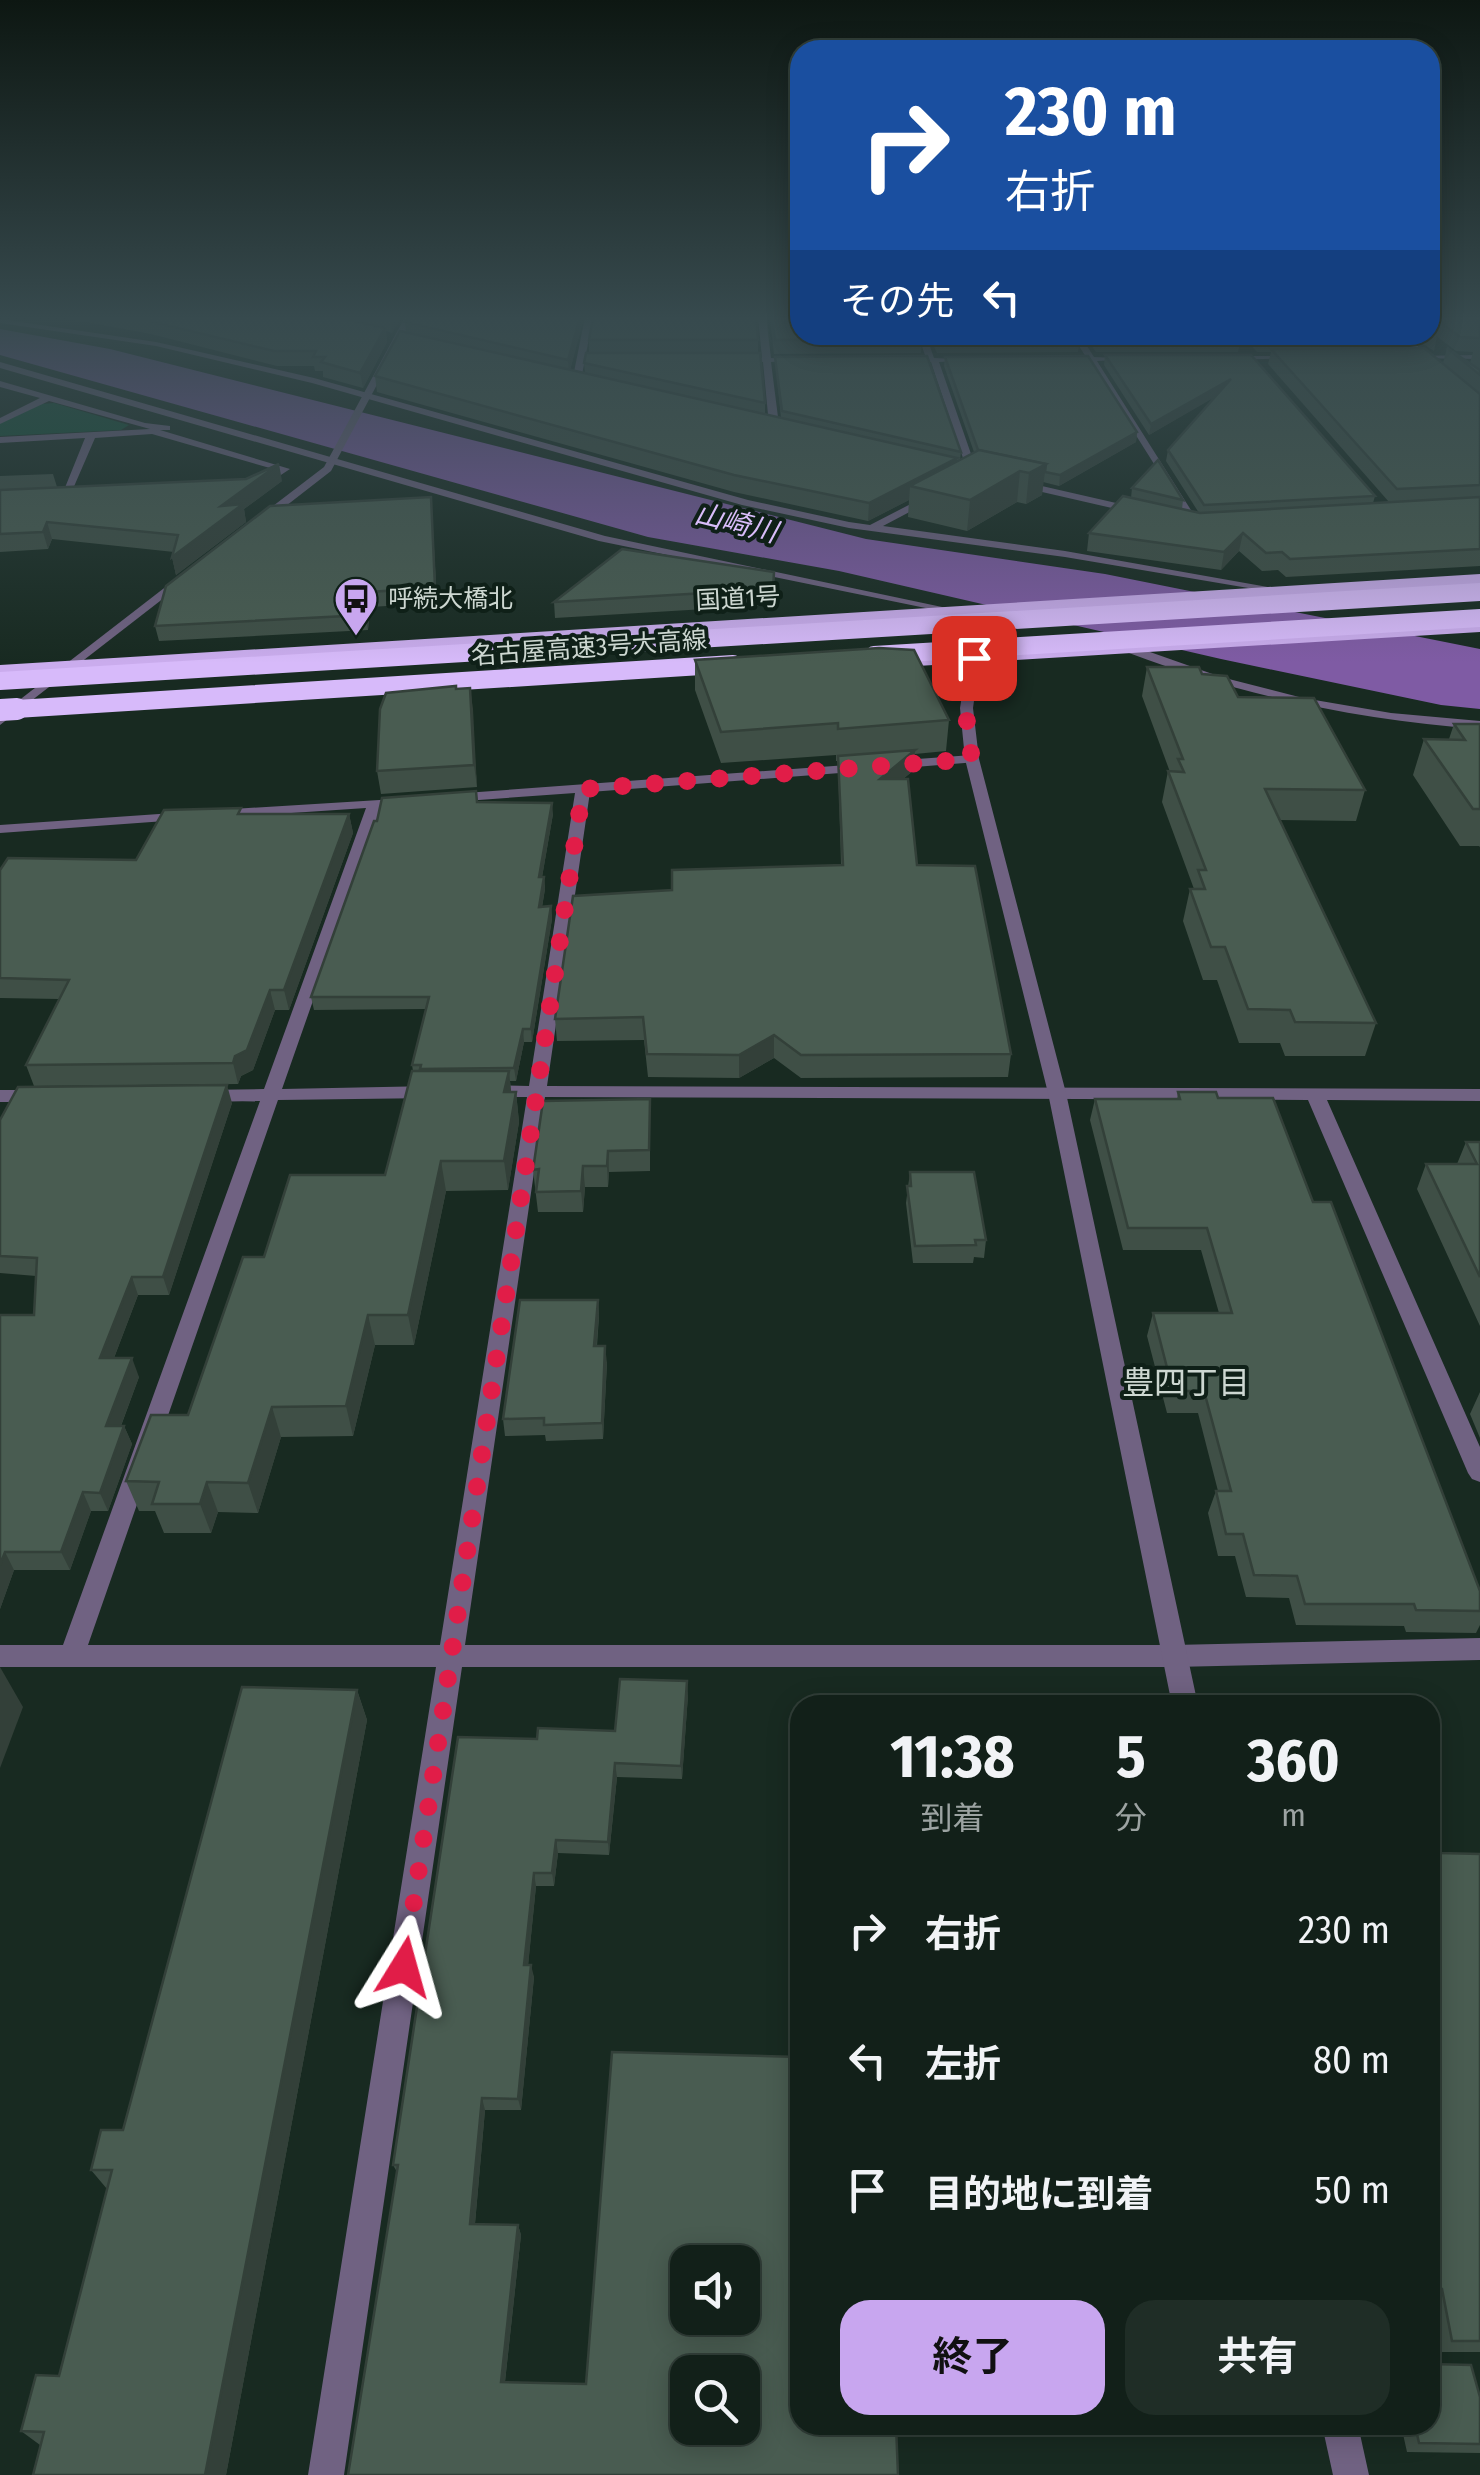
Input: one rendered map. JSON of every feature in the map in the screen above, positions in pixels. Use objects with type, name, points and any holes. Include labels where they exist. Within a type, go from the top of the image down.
[{"type":"highway","name":"国道1号","points":[[0,670],[1480,579]]},
{"type":"highway","name":"名古屋高速3号大高線","points":[[0,681],[1480,592]]},
{"type":"highway","points":[[852,661],[1480,618]]},
{"type":"highway","points":[[0,693],[1157,626],[1309,629]]},
{"type":"highway","points":[[852,661],[1159,649],[1480,627]]},
{"type":"highway","name":"名古屋高速3号大高線","points":[[2,714],[753,667]]},
{"type":"street","points":[[0,440],[145,432]]},
{"type":"street","points":[[155,432],[286,469],[248,489]]},
{"type":"street","points":[[191,432],[331,464]]},
{"type":"street","points":[[226,432],[603,539],[955,610]]},
{"type":"street","points":[[251,527],[331,464],[349,432]]},
{"type":"street","points":[[495,432],[746,503],[872,528],[1064,554],[1284,591]]},
{"type":"street","points":[[958,432],[973,474]]},
{"type":"street","points":[[1139,432],[1197,524]]},
{"type":"street","points":[[64,498],[91,436]]},
{"type":"street","points":[[955,469],[992,478]]},
{"type":"street","points":[[956,483],[973,474]]},
{"type":"street","points":[[1010,482],[1160,516]]},
{"type":"street","points":[[872,528],[940,492]]},
{"type":"street","points":[[48,498],[83,497]]},
{"type":"street","points":[[1178,520],[1216,523]]},
{"type":"street","points":[[2,714],[190,573]]},
{"type":"street","points":[[1132,650],[1261,693],[1480,725]]},
{"type":"street","points":[[974,658],[967,681],[965,718],[972,759],[1057,1093],[1183,1695]]},
{"type":"street","points":[[0,828],[972,759]]},
{"type":"street","points":[[326,2475],[583,789]]},
{"type":"street","points":[[72,1655],[375,803]]},
{"type":"street","points":[[190,1096],[537,1090],[1480,1096]]},
{"type":"street","points":[[1315,1094],[1480,1473]]},
{"type":"street","points":[[0,1121],[7,1096],[53,1096]]},
{"type":"street","points":[[0,1656],[1174,1656],[1480,1650]]},
{"type":"street","points":[[1342,2435],[1351,2475]]},
{"type":"green space","points":[[0,432],[71,432],[0,436]]},
{"type":"water","name":"山崎川","points":[[276,432],[442,432],[866,539],[1105,574],[1480,649],[1480,709],[1441,705],[1221,659],[839,571],[648,537]]},
{"type":"building","points":[[580,432],[845,432],[957,458],[869,503],[734,475]]},
{"type":"building","points":[[876,432],[954,432],[961,452]]},
{"type":"building","points":[[972,432],[1136,432],[1060,475],[1045,472],[1046,464],[978,450]]},
{"type":"building","points":[[1184,432],[1319,432],[1375,496],[1204,505],[1168,450]]},
{"type":"building","points":[[1346,432],[1480,432],[1480,485],[1397,489]]},
{"type":"building","points":[[979,450],[1046,464],[1029,473],[1020,471],[970,500],[910,486]]},
{"type":"building","points":[[1158,460],[1183,500],[1132,488]]},
{"type":"building","points":[[279,464],[221,506],[243,504],[172,557],[178,535],[47,522],[43,532],[0,534],[0,490],[246,479]]},
{"type":"building","points":[[1123,496],[1200,513],[1480,497],[1480,549],[1290,559],[1282,552],[1266,553],[1243,533],[1224,552],[1089,533]]},
{"type":"building","points":[[431,497],[435,588],[368,592],[365,615],[155,626],[166,586],[270,506]]},
{"type":"building","points":[[622,549],[774,572],[773,589],[554,602]]},
{"type":"building","points":[[879,648],[914,650],[949,720],[838,729],[838,723],[721,732],[695,660]]},
{"type":"building","points":[[1147,667],[1199,667],[1202,674],[1227,676],[1238,697],[1314,698],[1365,790],[1265,789],[1376,1023],[1295,1022],[1290,1010],[1248,1009],[1225,947],[1211,947],[1190,889],[1205,889],[1198,870],[1206,870],[1168,771],[1184,772],[1178,759],[1183,759]]},
{"type":"building","points":[[470,688],[474,765],[377,771],[380,709],[386,693]]},
{"type":"building","points":[[1454,724],[1480,724],[1480,809],[1473,809],[1424,739],[1465,740]]},
{"type":"building","points":[[915,750],[880,779],[908,779],[917,865],[975,866],[1011,1054],[801,1055],[774,1035],[739,1055],[647,1054],[643,1017],[555,1019],[573,896],[672,890],[672,870],[843,865],[838,756]]},
{"type":"building","points":[[476,791],[477,802],[552,803],[539,877],[544,877],[539,907],[551,906],[531,1029],[523,1029],[514,1068],[420,1069],[421,1065],[412,1065],[429,997],[311,997],[377,821],[382,798]]},
{"type":"building","points":[[241,808],[238,814],[349,814],[284,990],[270,990],[247,1050],[235,1056],[233,1063],[26,1065],[69,980],[0,978],[0,870],[8,858],[136,860],[164,810]]},
{"type":"building","points":[[412,1071],[509,1071],[504,1092],[516,1092],[504,1161],[441,1161],[408,1315],[368,1315],[346,1406],[272,1407],[248,1483],[207,1482],[200,1504],[152,1504],[159,1482],[126,1481],[151,1415],[188,1415],[243,1257],[264,1257],[290,1175],[385,1175]]},
{"type":"building","points":[[227,1085],[163,1277],[132,1277],[100,1358],[132,1358],[106,1426],[124,1426],[100,1493],[83,1492],[61,1552],[5,1552],[0,1565],[0,1315],[34,1315],[37,1258],[0,1256],[0,1120],[18,1087]]},
{"type":"building","points":[[1178,1092],[1216,1092],[1218,1098],[1273,1098],[1313,1202],[1331,1202],[1480,1591],[1480,1611],[1416,1610],[1414,1604],[1305,1604],[1297,1576],[1254,1575],[1243,1534],[1226,1534],[1216,1491],[1231,1491],[1204,1391],[1173,1391],[1153,1313],[1232,1313],[1207,1228],[1128,1228],[1095,1099],[1180,1099]]},
{"type":"building","points":[[650,1099],[649,1150],[608,1151],[607,1166],[583,1166],[581,1191],[536,1192],[539,1169],[533,1170],[543,1101]]},
{"type":"building","points":[[1466,1142],[1480,1142],[1480,1277],[1426,1164],[1477,1164]]},
{"type":"building","points":[[910,1172],[974,1172],[986,1240],[975,1240],[976,1245],[915,1246],[907,1186],[911,1186]]},
{"type":"building","points":[[520,1300],[598,1300],[594,1346],[605,1346],[602,1423],[544,1425],[544,1418],[503,1419]]},
{"type":"building","points":[[620,1679],[687,1681],[681,1766],[615,1763],[608,1842],[556,1840],[552,1873],[534,1873],[524,1965],[531,1965],[518,2099],[482,2098],[470,2224],[518,2225],[501,2382],[586,2384],[612,2052],[790,2057],[790,2435],[896,2435],[898,2475],[348,2475],[398,2165],[393,2165],[458,1737],[537,1739],[538,1728],[615,1731]]},
{"type":"building","points":[[242,1687],[357,1690],[205,2475],[33,2475],[44,2432],[21,2431],[36,2375],[59,2376],[112,2170],[91,2170],[101,2130],[123,2130]]},
{"type":"building","points":[[1440,1853],[1480,1854],[1480,2341],[1452,2341],[1442,2289]]},
{"type":"building","points":[[1440,2364],[1471,2365],[1480,2397],[1480,2444],[1419,2443],[1417,2435],[1440,2435]]},
{"type":"place","name":"呼続大橋北","points":[[356,637]]},
{"type":"district","name":"豊四丁目","points":[[1186,1383]]},
{"type":"route","points":[[404,1967],[583,789],[972,759],[965,718],[967,681],[974,658]]}]
